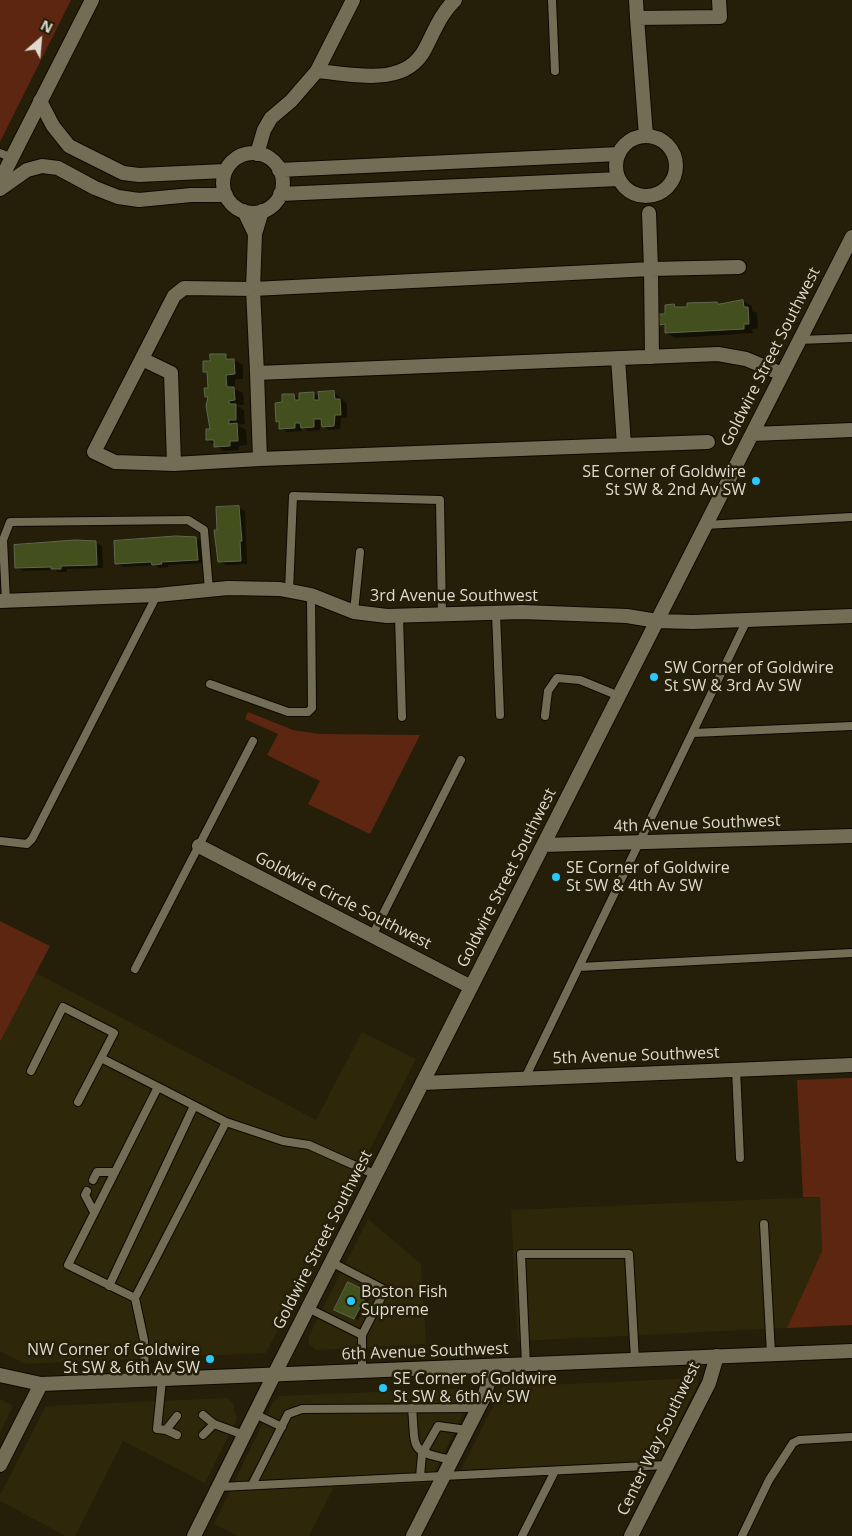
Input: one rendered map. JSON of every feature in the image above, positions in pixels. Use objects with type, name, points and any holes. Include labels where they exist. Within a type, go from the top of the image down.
[{"type":"street","points":[[0,181],[6,155],[40,101],[92,0]]},
{"type":"street","points":[[258,154],[264,130],[272,118],[291,101],[316,71],[354,0]]},
{"type":"street","points":[[316,71],[391,75],[409,69],[422,56],[447,8],[455,0]]},
{"type":"street","points":[[636,0],[646,136]]},
{"type":"street","points":[[637,18],[720,17],[719,0]]},
{"type":"street","points":[[40,101],[53,126],[68,146],[123,173],[139,175],[225,171]]},
{"type":"street","points":[[646,136],[664,142],[675,157],[674,176],[669,185],[657,193],[640,195],[629,190],[619,178],[617,169],[620,154],[628,143],[646,136]]},
{"type":"street","points":[[258,154],[267,157],[279,170],[282,181],[280,194],[271,207],[262,211],[244,211],[235,207],[226,195],[223,181],[225,171],[238,157],[258,154]]},
{"type":"street","points":[[279,170],[620,154]]},
{"type":"street","points":[[0,189],[27,170],[42,166],[58,168],[95,188],[118,197],[139,200],[191,195],[226,195]]},
{"type":"street","points":[[280,194],[619,178]]},
{"type":"street","points":[[652,357],[649,213],[657,193]]},
{"type":"street","points":[[640,195],[644,208],[649,213]]},
{"type":"street","points":[[244,211],[255,234]]},
{"type":"street","points":[[260,460],[253,289],[255,234],[262,211]]},
{"type":"street","name":"Goldwire Street Southwest","points":[[194,1536],[331,1262],[852,237]]},
{"type":"street","points":[[708,442],[174,464],[115,462],[94,452],[174,296],[184,288],[253,289],[739,266]]},
{"type":"street","points":[[257,373],[718,354],[746,359],[782,374]]},
{"type":"street","points":[[618,358],[624,445]]},
{"type":"street","points":[[142,359],[171,373],[174,464]]},
{"type":"street","points":[[752,434],[852,430]]},
{"type":"street","name":"3rd Avenue Southwest","points":[[3,601],[157,595],[228,588],[290,591],[311,595],[354,612],[399,616],[496,613],[627,616],[657,621],[852,616]]},
{"type":"street","name":"4th Avenue Southwest","points":[[543,846],[852,836]]},
{"type":"street","name":"Goldwire Circle Southwest","points":[[199,846],[471,987]]},
{"type":"street","name":"5th Avenue Southwest","points":[[422,1083],[852,1065]]},
{"type":"street","name":"6th Avenue Southwest","points":[[0,1375],[40,1384],[852,1351]]},
{"type":"street","name":"Center Way Southwest","points":[[631,1536],[709,1383],[717,1356]]},
{"type":"street","points":[[413,1536],[478,1408],[493,1366]]},
{"type":"street","points":[[0,1465],[40,1384]]},
{"type":"lane","points":[[552,0],[555,71]]},
{"type":"lane","points":[[800,340],[852,338]]},
{"type":"lane","points":[[290,591],[293,496],[440,500],[442,615]]},
{"type":"lane","points":[[706,525],[852,517]]},
{"type":"lane","points":[[3,601],[3,540],[10,522],[188,520],[204,530],[210,590]]},
{"type":"lane","points":[[354,612],[360,552]]},
{"type":"lane","points":[[0,841],[26,844],[32,839],[157,595]]},
{"type":"lane","points":[[210,684],[288,712],[308,712],[312,708],[311,595]]},
{"type":"lane","points":[[496,613],[500,715]]},
{"type":"lane","points":[[399,616],[402,717]]},
{"type":"lane","points":[[525,1078],[748,620]]},
{"type":"lane","points":[[546,716],[548,691],[557,678],[580,680],[619,696]]},
{"type":"lane","points":[[693,733],[852,726]]},
{"type":"lane","points":[[135,970],[253,741]]},
{"type":"lane","points":[[372,936],[461,760]]},
{"type":"lane","points":[[579,967],[852,953]]},
{"type":"lane","points":[[31,1071],[63,1007],[114,1033],[78,1102]]},
{"type":"lane","points":[[101,1058],[226,1122],[283,1141],[309,1145],[376,1176]]},
{"type":"lane","points":[[736,1069],[740,1158]]},
{"type":"lane","points":[[135,1298],[68,1265],[158,1087]]},
{"type":"lane","points":[[109,1286],[194,1106]]},
{"type":"lane","points":[[146,1380],[144,1340],[135,1298],[226,1122]]},
{"type":"lane","points":[[94,1180],[97,1172],[115,1172]]},
{"type":"lane","points":[[88,1191],[86,1195],[94,1212]]},
{"type":"lane","points":[[764,1224],[771,1354]]},
{"type":"lane","points":[[526,1365],[521,1254],[629,1254],[635,1360]]},
{"type":"lane","points":[[331,1262],[385,1290],[362,1335],[362,1372]]},
{"type":"lane","points":[[308,1308],[362,1335]]},
{"type":"lane","points":[[162,1380],[157,1429],[166,1430],[177,1435]]},
{"type":"lane","points":[[412,1408],[415,1446],[422,1454],[452,1460]]},
{"type":"lane","points":[[420,1477],[422,1454],[438,1426],[438,1408]]},
{"type":"lane","points":[[252,1485],[288,1414],[302,1409],[478,1408]]},
{"type":"lane","points":[[255,1414],[282,1427]]},
{"type":"lane","points":[[203,1415],[214,1424],[244,1435]]},
{"type":"lane","points":[[166,1430],[177,1416]]},
{"type":"lane","points":[[203,1435],[214,1424]]},
{"type":"lane","points":[[438,1426],[467,1430]]},
{"type":"lane","points":[[742,1536],[769,1480],[793,1443],[799,1440],[852,1437]]},
{"type":"lane","points":[[218,1487],[667,1465]]},
{"type":"lane","points":[[522,1536],[555,1471]]},
{"type":"shaded area","points":[[0,0],[71,0],[0,142]]},
{"type":"shaded area","points":[[248,712],[293,730],[320,734],[420,735],[370,834],[308,804],[320,781],[267,755],[278,734],[245,719]]},
{"type":"shaded area","points":[[0,921],[50,946],[0,1042]]},
{"type":"shaded area","points":[[36,973],[316,1120],[362,1032],[416,1059],[266,1353],[25,1364],[0,1351],[0,1042]]},
{"type":"shaded area","points":[[852,1078],[852,1325],[787,1328],[822,1251],[820,1197],[803,1197],[797,1080]]},
{"type":"shaded area","points":[[820,1197],[822,1251],[787,1328],[518,1341],[511,1210]]},
{"type":"shaded area","points":[[368,1219],[421,1264],[426,1344],[317,1350],[309,1344],[308,1338]]},
{"type":"shaded area","points":[[697,1378],[698,1384],[659,1462],[460,1472],[503,1387]]},
{"type":"shaded area","points":[[471,1388],[473,1394],[429,1483],[334,1487],[309,1536],[238,1536],[214,1524],[273,1402],[280,1396]]},
{"type":"shaded area","points":[[228,1398],[233,1404],[237,1419],[205,1483],[123,1441],[75,1536],[66,1536],[0,1501],[0,1495],[46,1406]]},
{"type":"shaded area","points":[[0,1399],[13,1406],[0,1433]]},
{"type":"building","points":[[743,300],[744,307],[748,307],[749,324],[744,324],[744,329],[665,333],[665,324],[660,325],[659,314],[665,314],[665,305],[674,304],[675,307],[687,307],[687,303],[717,302],[718,304]]},
{"type":"building","points":[[210,354],[226,354],[226,359],[234,359],[235,374],[226,375],[227,387],[234,387],[235,400],[229,401],[229,404],[236,404],[236,420],[229,420],[229,424],[237,423],[238,441],[230,441],[230,446],[214,447],[214,440],[206,440],[206,429],[210,429],[206,406],[208,397],[205,397],[204,388],[208,388],[207,372],[203,372],[203,361],[210,361]]},
{"type":"building","points":[[334,391],[335,399],[340,399],[341,415],[335,415],[334,426],[322,427],[321,419],[314,419],[314,427],[301,428],[300,423],[295,423],[295,428],[279,429],[279,421],[276,422],[275,403],[282,402],[282,394],[294,394],[295,400],[299,400],[299,393],[314,392],[314,400],[319,400],[318,392]]},
{"type":"building","points":[[239,506],[242,541],[240,541],[241,561],[218,562],[214,530],[217,530],[216,507]]},
{"type":"building","points":[[176,536],[196,537],[198,560],[161,562],[162,564],[152,565],[151,562],[115,564],[114,541]]},
{"type":"building","points":[[76,540],[96,541],[97,565],[61,566],[61,569],[51,569],[51,567],[15,568],[14,545]]},
{"type":"building","name":"Boston Fish Supreme","points":[[348,1282],[368,1292],[354,1319],[334,1310]]},
{"type":"place","name":"SE Corner of Goldwire St SW & 2nd Av SW","points":[[756,481]]},
{"type":"place","name":"SW Corner of Goldwire St SW & 3rd Av SW","points":[[654,677]]},
{"type":"place","name":"SE Corner of Goldwire St SW & 4th Av SW","points":[[556,877]]},
{"type":"place","name":"Boston Fish Supreme","points":[[351,1301]]},
{"type":"place","name":"NW Corner of Goldwire St SW & 6th Av SW","points":[[210,1359]]},
{"type":"place","name":"SE Corner of Goldwire St SW & 6th Av SW","points":[[383,1388]]}]
